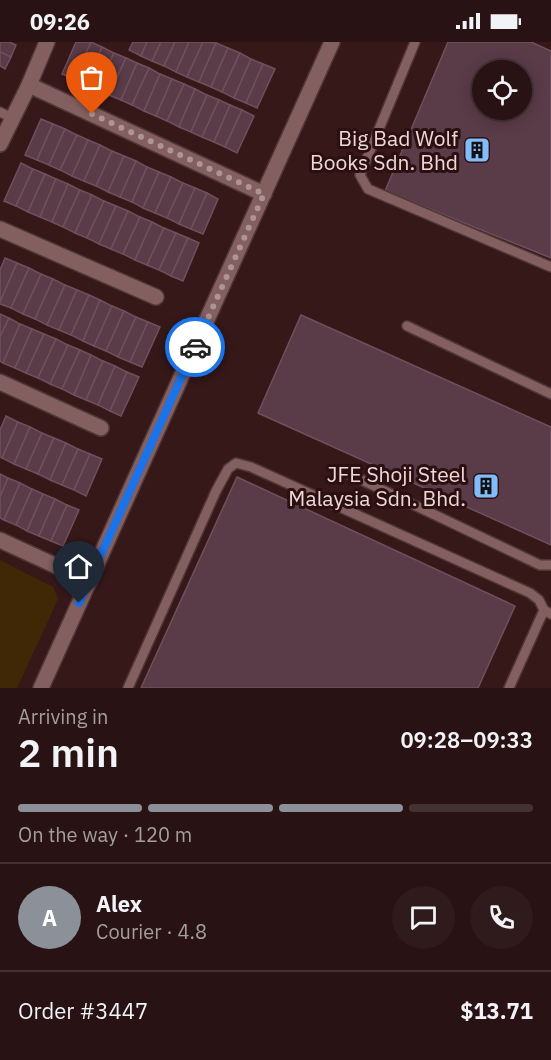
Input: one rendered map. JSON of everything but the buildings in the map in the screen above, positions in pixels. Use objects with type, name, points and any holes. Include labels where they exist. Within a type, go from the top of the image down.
[{"type":"street","points":[[0,144],[6,115],[29,85],[47,42]]},
{"type":"street","points":[[41,688],[332,42]]},
{"type":"street","points":[[29,85],[264,194]]},
{"type":"street","points":[[0,229],[156,297]]},
{"type":"street","points":[[0,382],[101,428]]},
{"type":"street","points":[[0,540],[89,581]]},
{"type":"lane","points":[[415,42],[360,175],[368,189],[551,267]]},
{"type":"lane","points":[[407,326],[551,394]]},
{"type":"lane","points":[[128,688],[216,491],[228,469],[236,463],[251,467],[530,593],[539,600],[548,612],[509,688]]},
{"type":"lane","points":[[347,473],[540,565],[551,565]]},
{"type":"shaded area","points":[[0,560],[53,587],[58,599],[17,688],[0,688]]},
{"type":"way so far","points":[[92,114],[264,194],[195,347]]},
{"type":"place","name":"Big Bad Wolf Books Sdn. Bhd","points":[[477,150]]},
{"type":"place","name":"JFE Shoji Steel Malaysia Sdn. Bhd.","points":[[486,486]]},
{"type":"route","points":[[79,603],[195,347]]}]
